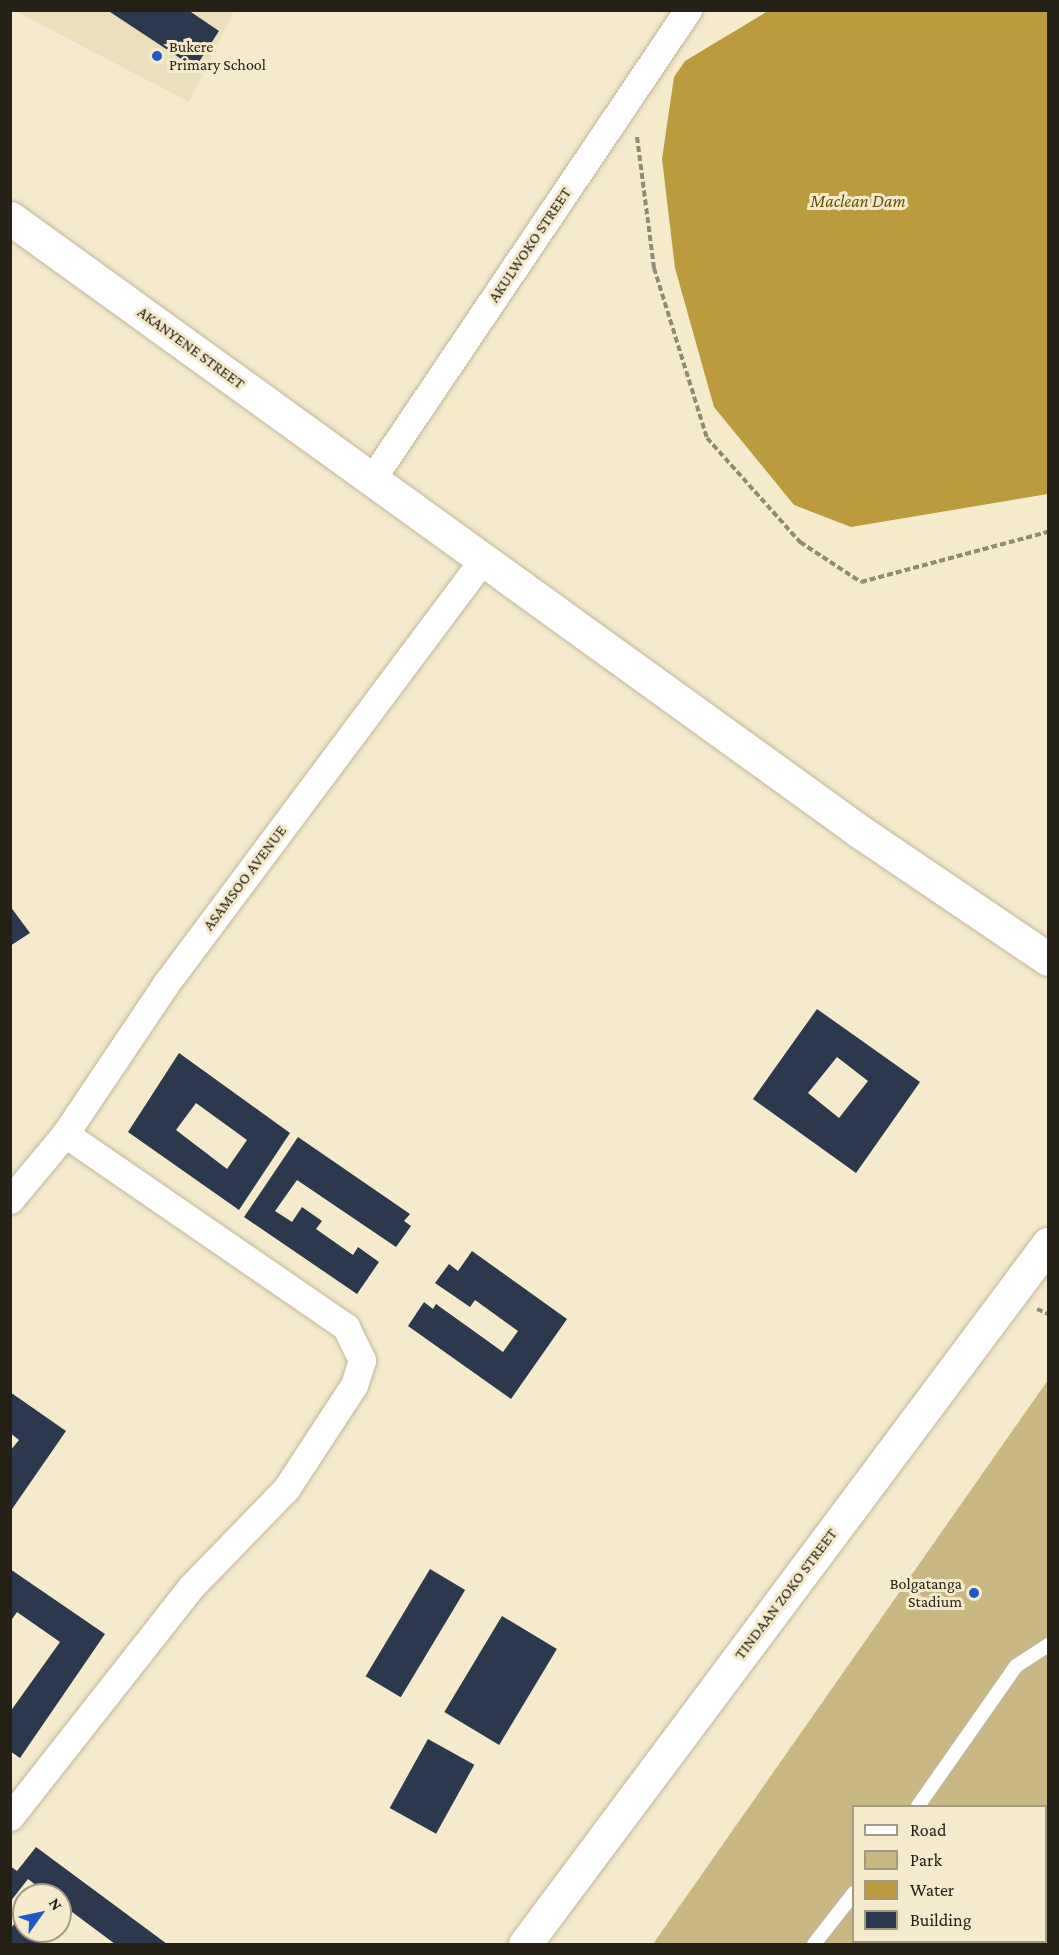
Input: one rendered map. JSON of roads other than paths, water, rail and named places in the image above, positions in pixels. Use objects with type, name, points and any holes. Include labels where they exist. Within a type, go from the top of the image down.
[{"type":"street","name":"AKULWOKO STREET","points":[[372,478],[688,10]]},
{"type":"street","name":"AKANYENE STREET","points":[[10,218],[484,558],[859,831],[1048,958]]},
{"type":"street","name":"ASAMSOO AVENUE","points":[[10,1200],[65,1134],[165,985],[484,558]]},
{"type":"street","points":[[10,1817],[190,1588],[286,1490],[354,1385],[362,1360],[346,1326],[65,1134]]},
{"type":"street","name":"TINDAAN ZOKO STREET","points":[[525,1944],[1048,1244]]},
{"type":"lane","points":[[919,1805],[1016,1666],[1048,1645]]},
{"type":"lane","points":[[814,1944],[852,1896]]},
{"type":"water","name":"Maclean Dam","points":[[768,11],[1048,11],[1048,494],[851,527],[794,505],[714,407],[675,268],[662,159],[674,77],[685,61]]},
{"type":"place","name":"Bukere Primary School","points":[[157,56]]},
{"type":"place","name":"Bolgatanga Stadium","points":[[974,1593]]}]
